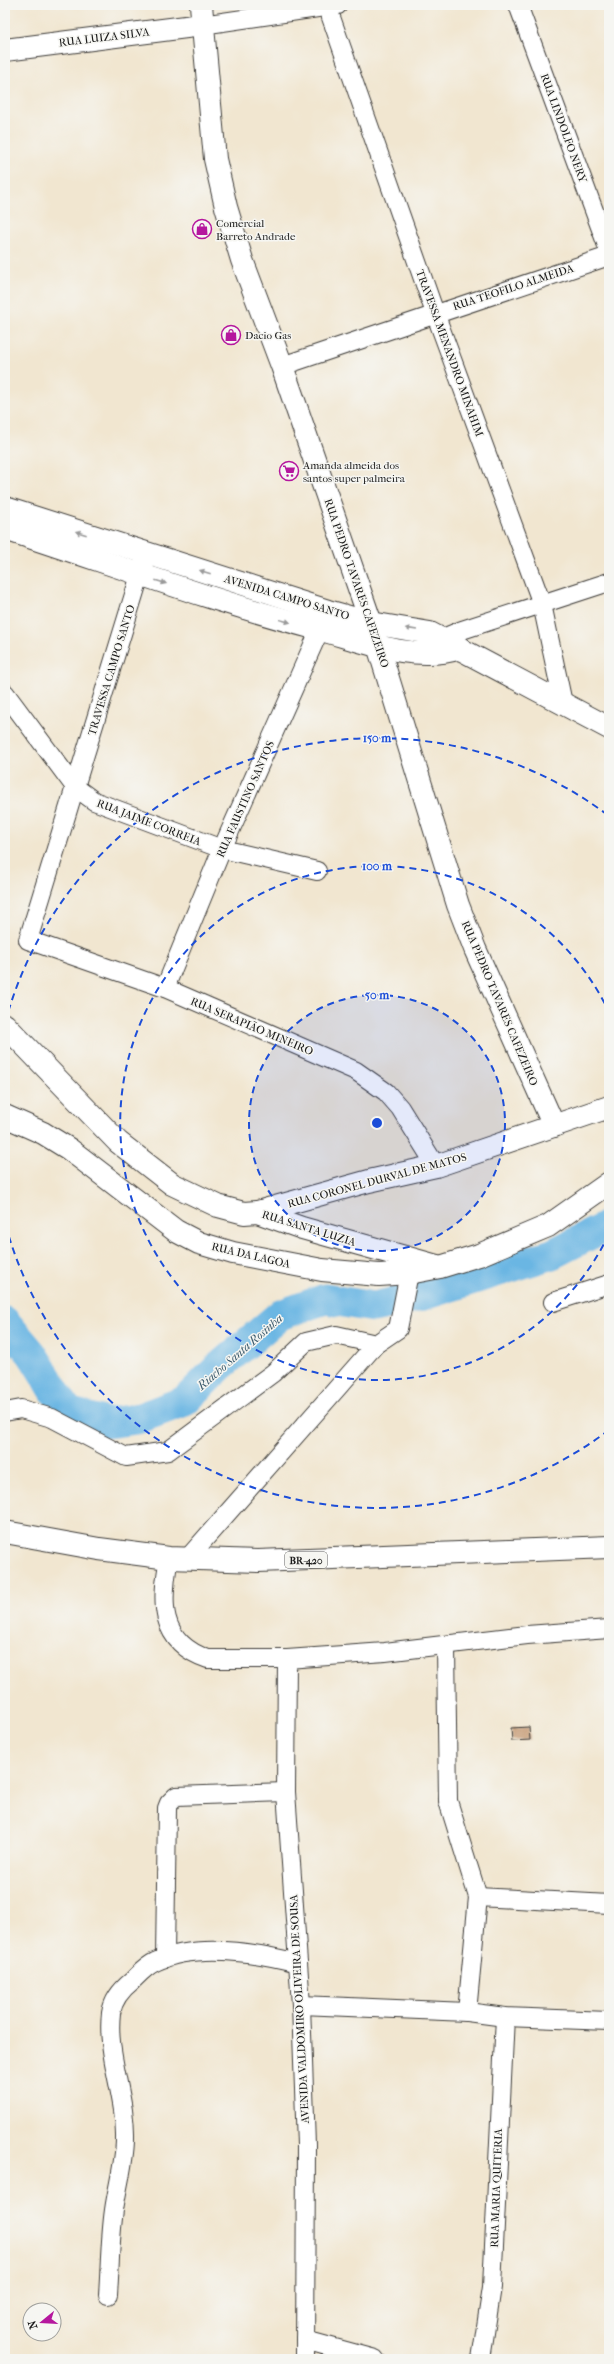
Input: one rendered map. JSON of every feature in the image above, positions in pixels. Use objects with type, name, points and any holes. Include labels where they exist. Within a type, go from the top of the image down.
[{"type":"street","name":"RUA LINDOLFO NERY","points":[[518,5],[609,251]]},
{"type":"street","points":[[202,15],[334,6]]},
{"type":"street","name":"TRAVESSA MENANDRO MINAHIM","points":[[334,6],[435,313],[542,604],[563,703]]},
{"type":"street","name":"RUA LUIZA SILVA","points":[[5,50],[202,15]]},
{"type":"street","name":"RUA PEDRO TAVARES CAFEZEIRO","points":[[202,15],[216,166],[242,260],[282,366],[379,646],[456,897],[472,942],[554,1126]]},
{"type":"street","name":"RUA TEOFILO ALMEIDA","points":[[282,366],[435,313],[609,256]]},
{"type":"street","name":"AVENIDA CAMPO SANTO","points":[[5,508],[147,554],[324,620],[379,646],[425,653],[447,652],[451,643],[430,633],[371,623],[324,620],[140,576],[5,529]]},
{"type":"street","name":"TRAVESSA CAMPO SANTO","points":[[28,940],[147,554]]},
{"type":"street","points":[[609,582],[462,630],[451,643],[609,728]]},
{"type":"street","name":"RUA FAUSTINO SANTOS","points":[[165,988],[222,849],[324,620]]},
{"type":"street","name":"RUA JAIME CORREIA","points":[[5,693],[75,787],[94,801],[116,811],[222,849],[317,871]]},
{"type":"street","name":"RUA SERAPIÃO MINEIRO","points":[[28,940],[165,988],[356,1071],[386,1092],[400,1108],[436,1166]]},
{"type":"street","name":"RUA SANTA LUZIA","points":[[5,1025],[118,1142],[172,1184],[218,1206],[244,1213],[257,1212],[302,1228],[440,1267]]},
{"type":"street","name":"RUA CORONEL DURVAL DE MATOS","points":[[257,1212],[369,1181],[436,1166],[609,1106]]},
{"type":"street","name":"RUA DA LAGOA","points":[[5,1116],[43,1133],[176,1231],[200,1243],[233,1253],[322,1270],[379,1275],[409,1274],[440,1267],[478,1255],[548,1226],[609,1183]]},
{"type":"street","points":[[409,1274],[398,1329],[376,1344],[178,1558],[163,1589],[164,1609],[168,1625],[176,1637],[186,1647],[197,1655],[208,1659],[287,1659],[446,1646],[527,1635],[609,1629]]},
{"type":"street","points":[[553,1302],[609,1284]]},
{"type":"street","points":[[5,1412],[21,1409],[52,1418],[126,1457],[168,1451],[273,1373],[306,1342],[336,1335],[376,1344]]},
{"type":"street","name":"BR-420","points":[[5,1532],[99,1549],[178,1558],[258,1562],[609,1547]]},
{"type":"street","points":[[446,1646],[448,1801],[478,1897],[467,2012]]},
{"type":"street","name":"AVENIDA VALDOMIRO OLIVEIRA DE SOUSA","points":[[287,1659],[286,1792],[301,2006],[306,2145],[305,2359]]},
{"type":"street","points":[[166,1958],[167,1808],[169,1802],[176,1796],[286,1792]]},
{"type":"street","points":[[478,1897],[609,1904]]},
{"type":"street","points":[[108,2295],[113,2220],[125,2141],[125,2113],[112,2051],[111,2011],[120,1991],[144,1969],[166,1958],[180,1954],[234,1951],[265,1955],[298,1963]]},
{"type":"street","points":[[301,2006],[467,2012],[505,2017],[609,2021]]},
{"type":"street","name":"RUA MARIA QUITERIA","points":[[481,2359],[492,2288],[505,2017]]},
{"type":"street","points":[[305,2340],[375,2359]]},
{"type":"building","points":[[529,1727],[530,1740],[512,1741],[511,1728]]},
{"type":"waterway","name":"Riacho Santa Rosinha","points":[[5,1322],[32,1354],[68,1412],[107,1423],[137,1419],[185,1401],[219,1367],[280,1315],[325,1299],[374,1307],[417,1297],[552,1254],[609,1225]]},
{"type":"place","name":"Comercial Barreto Andrade","points":[[202,229]]},
{"type":"place","name":"Dacio Gas","points":[[231,335]]},
{"type":"place","name":"Amanda almeida dos santos super palmeira","points":[[289,471]]}]
